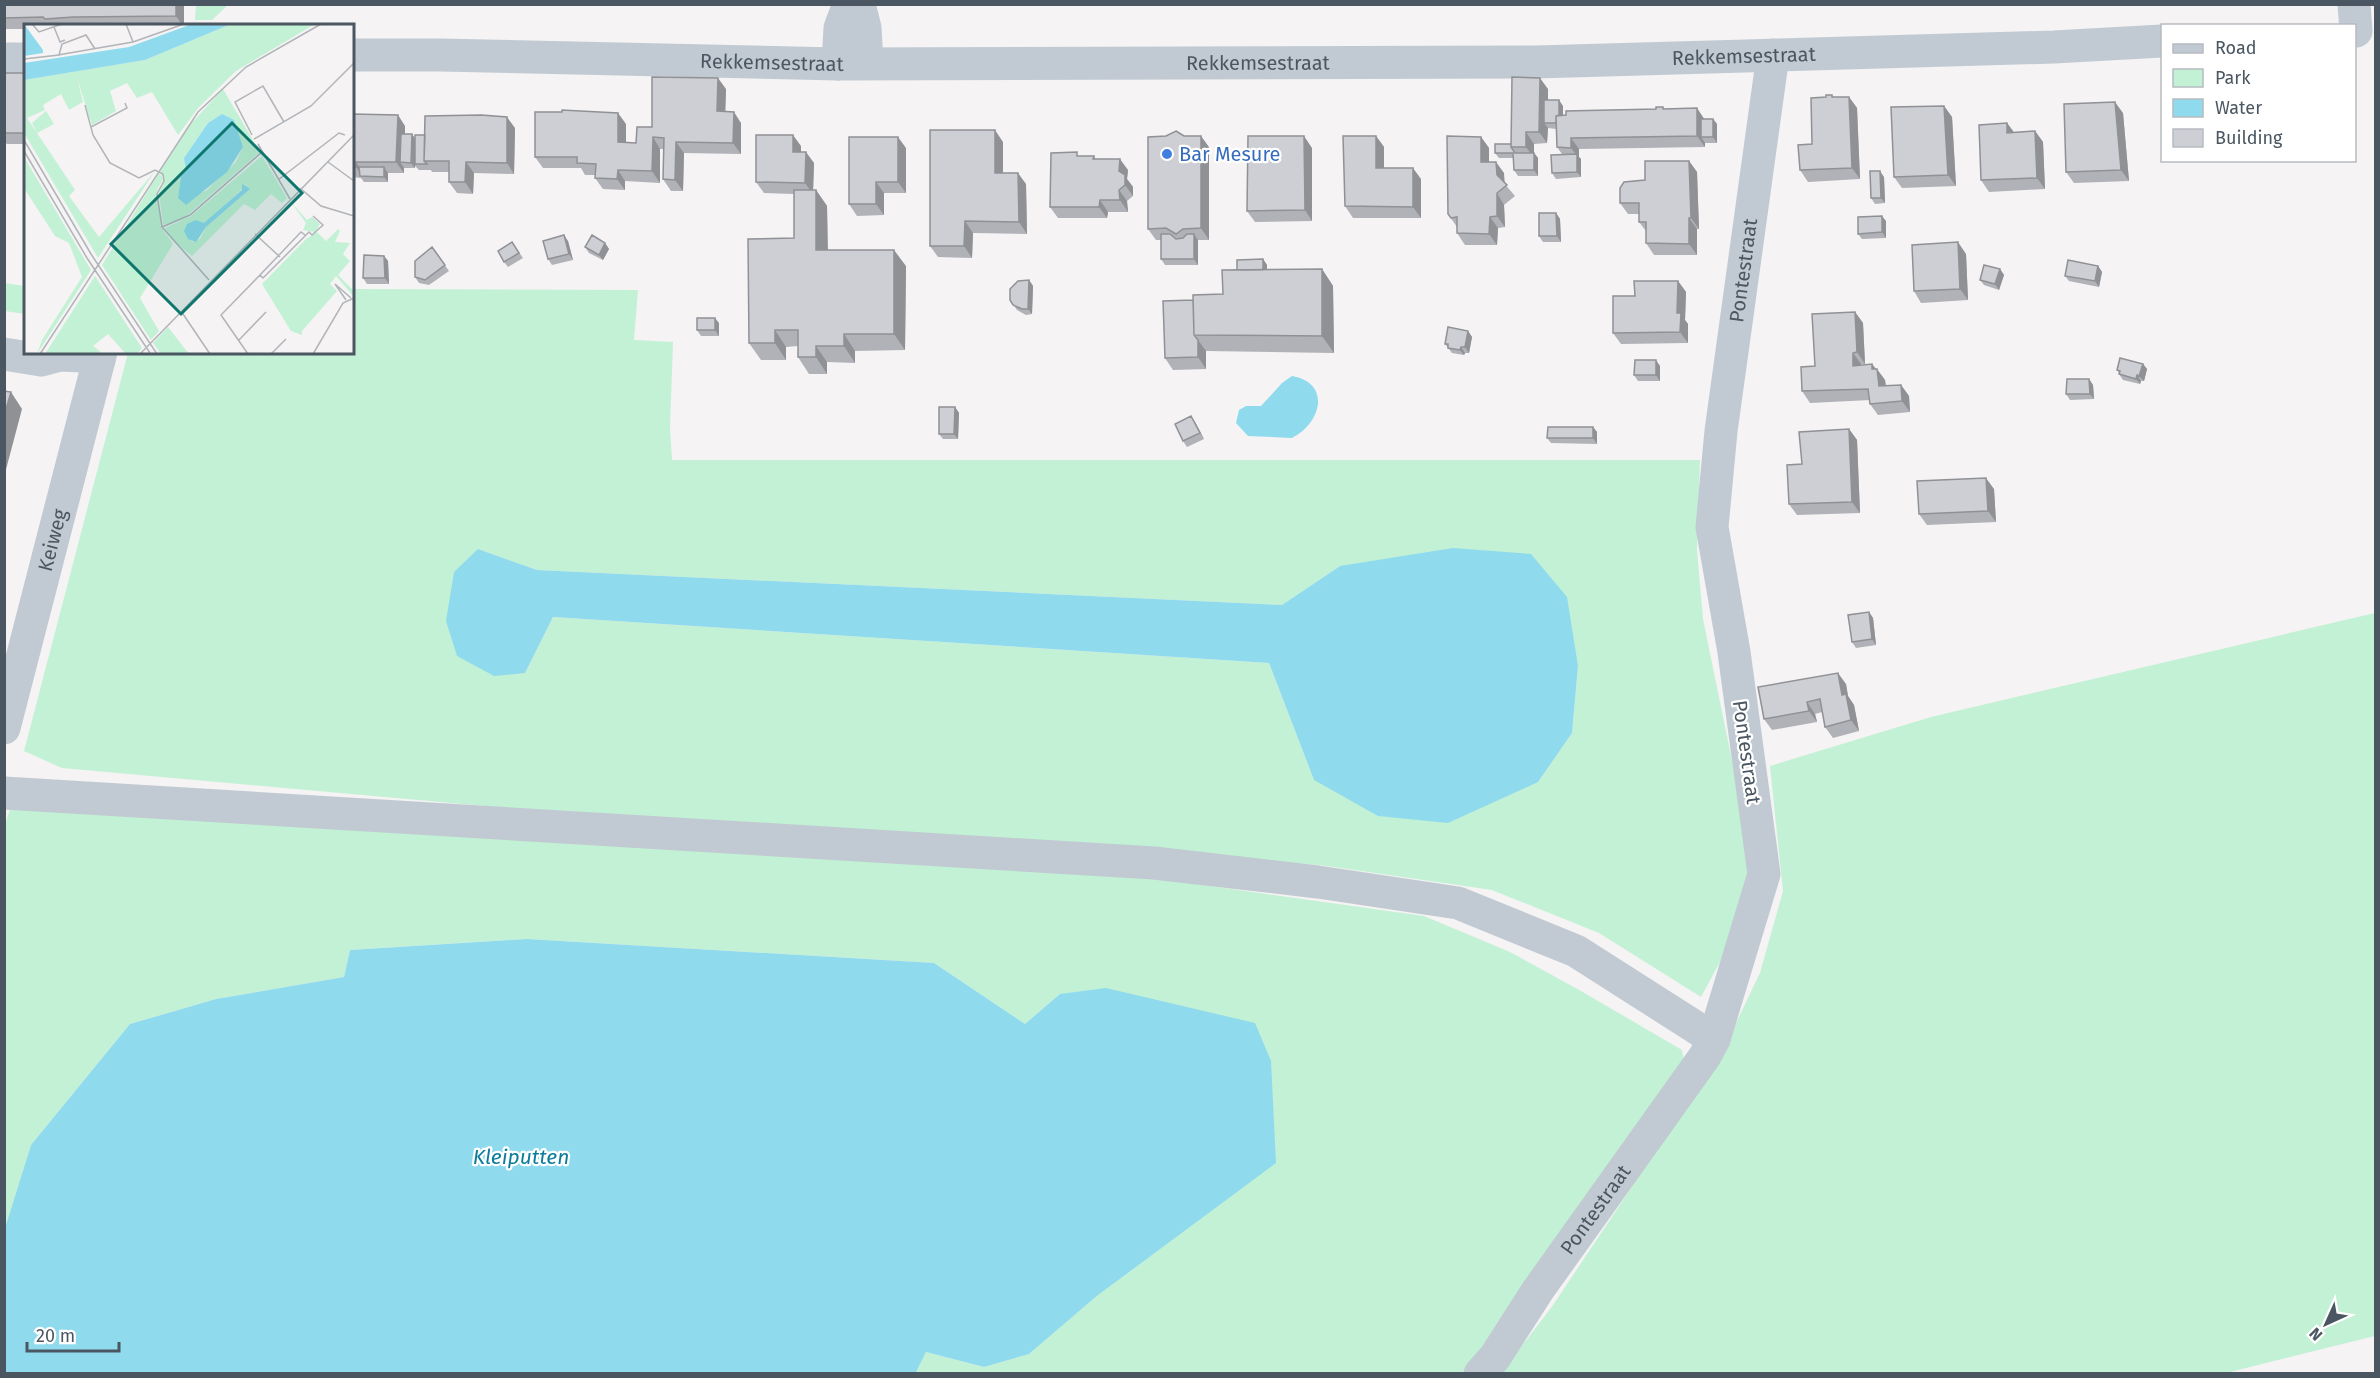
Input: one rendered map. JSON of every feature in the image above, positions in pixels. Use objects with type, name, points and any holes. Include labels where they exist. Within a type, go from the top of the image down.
[{"type":"street","points":[[849,4],[840,28],[853,64]]},
{"type":"street","points":[[853,64],[866,28],[859,4]]},
{"type":"street","name":"Rekkemsestraat","points":[[354,55],[440,54],[853,64],[1536,62],[2054,47],[2161,41]]},
{"type":"street","name":"Pontestraat","points":[[1480,1374],[1495,1357],[1538,1290],[1698,1065],[1714,1039],[1764,874],[1734,652],[1712,527],[1721,432],[1773,55]]},
{"type":"street","points":[[4,59],[24,59]]},
{"type":"street","points":[[4,354],[41,360],[60,355],[100,356]]},
{"type":"street","name":"Keiweg","points":[[4,728],[100,356]]},
{"type":"street","points":[[4,793],[1154,863],[1318,882],[1458,903],[1576,951],[1714,1039]]},
{"type":"green space","points":[[196,4],[228,5],[212,20],[195,20]]},
{"type":"green space","points":[[4,283],[24,286],[24,314],[5,311]]},
{"type":"green space","points":[[354,289],[638,290],[634,340],[673,342],[670,427],[672,460],[1700,460],[1697,550],[1703,619],[1748,839],[1749,882],[1733,938],[1701,997],[1599,933],[1492,890],[1320,865],[485,806],[62,768],[24,751],[128,354],[354,354]],"holes":[[[478,549],[537,570],[1282,605],[1340,566],[1578,666],[1572,733],[1538,782],[1314,780],[1269,663],[553,617],[525,673]]]},
{"type":"green space","points":[[2375,613],[2375,1336],[2222,1374],[1500,1374],[1551,1308],[1722,1052],[1760,973],[1783,891],[1770,766],[1931,717]]},
{"type":"green space","points":[[10,809],[1153,878],[1424,916],[1510,952],[1581,991],[1682,1050],[1684,1061],[1467,1373],[915,1373],[926,1352],[984,1367],[1029,1354],[1098,1295],[1060,994],[1025,1024],[934,963],[527,939],[350,950],[344,977],[216,999],[130,1024],[31,1145],[5,1228],[4,828]]},
{"type":"water","points":[[1292,376],[1305,380],[1313,387],[1317,395],[1318,404],[1310,423],[1292,438],[1248,436],[1236,423],[1239,410],[1246,406],[1261,406],[1282,383]]},
{"type":"water","points":[[1453,548],[1531,554],[1567,597],[1578,666],[1572,733],[1538,782],[1448,823],[1378,816],[1314,780],[1269,663],[553,617],[525,673],[494,676],[457,656],[446,621],[454,572],[478,549],[537,570],[1282,605],[1340,566]]},
{"type":"water","name":"Kleiputten","points":[[527,939],[934,963],[1025,1024],[1060,994],[1106,988],[1255,1023],[1271,1061],[1276,1163],[1098,1295],[1029,1354],[984,1367],[926,1352],[915,1374],[5,1373],[5,1228],[31,1145],[130,1024],[216,999],[344,977],[350,950]]},
{"type":"building","points":[[4,4],[176,4],[176,16],[4,18]]},
{"type":"building","points":[[4,73],[24,73],[24,133],[4,133]]},
{"type":"building","points":[[652,77],[718,78],[717,111],[734,112],[733,143],[676,142],[675,180],[663,179],[664,138],[653,137],[652,171],[618,170],[617,179],[595,178],[596,164],[577,163],[577,157],[535,157],[535,112],[562,112],[562,110],[618,113],[618,142],[636,143],[637,127],[652,127]]},
{"type":"building","points":[[1512,77],[1540,78],[1539,132],[1526,132],[1526,147],[1511,147]]},
{"type":"building","points":[[1826,95],[1849,97],[1852,168],[1800,170],[1798,145],[1812,144],[1811,98],[1826,97]]},
{"type":"building","points":[[1544,100],[1559,100],[1559,115],[1556,116],[1556,123],[1544,123]]},
{"type":"building","points":[[2115,102],[2121,170],[2066,172],[2064,104]]},
{"type":"building","points":[[1944,106],[1948,175],[1894,177],[1891,107]]},
{"type":"building","points":[[1656,107],[1663,107],[1663,109],[1697,108],[1697,136],[1571,138],[1571,148],[1557,147],[1556,116],[1566,115],[1566,111],[1656,109]]},
{"type":"building","points":[[354,114],[398,115],[396,162],[356,162],[356,167],[354,166]]},
{"type":"building","points":[[425,116],[507,117],[507,163],[466,162],[465,182],[449,182],[449,161],[424,161]]},
{"type":"building","points":[[1701,119],[1713,119],[1713,137],[1701,137]]},
{"type":"building","points":[[2007,123],[2007,133],[2035,131],[2037,178],[1981,180],[1979,125]]},
{"type":"building","points":[[930,130],[995,130],[995,173],[1018,173],[1019,222],[965,221],[964,246],[930,246]]},
{"type":"building","points":[[1176,131],[1184,136],[1201,136],[1201,228],[1183,229],[1176,234],[1166,228],[1148,229],[1148,137],[1166,136]]},
{"type":"building","points":[[401,134],[412,134],[411,163],[400,162]]},
{"type":"building","points":[[415,135],[425,135],[424,161],[427,164],[415,164]]},
{"type":"building","points":[[756,135],[793,135],[793,152],[806,152],[805,183],[756,182]]},
{"type":"building","points":[[1248,136],[1304,136],[1305,210],[1247,211]]},
{"type":"building","points":[[1343,136],[1376,136],[1376,168],[1413,168],[1413,207],[1345,206]]},
{"type":"building","points":[[1447,136],[1481,137],[1481,162],[1496,162],[1497,175],[1507,185],[1497,193],[1497,216],[1490,217],[1489,234],[1457,233],[1457,217],[1451,218],[1448,214]]},
{"type":"building","points":[[849,137],[898,137],[898,182],[876,182],[876,204],[849,204]]},
{"type":"building","points":[[1495,144],[1511,144],[1515,153],[1534,153],[1534,170],[1514,170],[1513,153],[1495,153]]},
{"type":"building","points":[[1077,152],[1077,156],[1094,156],[1093,159],[1120,159],[1119,171],[1125,175],[1125,185],[1119,190],[1120,200],[1100,200],[1099,207],[1050,207],[1051,153]]},
{"type":"building","points":[[1577,154],[1577,172],[1552,173],[1551,155]]},
{"type":"building","points":[[1645,161],[1689,161],[1691,218],[1689,218],[1689,244],[1646,243],[1646,222],[1639,222],[1639,203],[1620,203],[1620,188],[1624,182],[1645,180]]},
{"type":"building","points":[[359,167],[384,167],[384,177],[360,176]]},
{"type":"building","points":[[1870,171],[1880,171],[1881,198],[1871,198]]},
{"type":"building","points":[[794,190],[816,190],[816,250],[894,250],[894,334],[844,334],[844,346],[816,346],[816,357],[798,357],[798,330],[775,330],[775,343],[749,343],[748,239],[794,238]]},
{"type":"building","points":[[1539,213],[1556,213],[1557,236],[1539,236]]},
{"type":"building","points":[[1882,216],[1882,232],[1858,234],[1858,217]]},
{"type":"building","points":[[1161,234],[1170,234],[1176,239],[1183,238],[1187,234],[1194,234],[1194,259],[1161,259]]},
{"type":"building","points":[[564,235],[569,254],[548,259],[543,241]]},
{"type":"building","points":[[592,235],[605,243],[599,255],[585,247]]},
{"type":"building","points":[[512,242],[519,253],[504,262],[498,251]]},
{"type":"building","points":[[1958,242],[1960,289],[1914,291],[1912,245]]},
{"type":"building","points":[[432,247],[445,265],[425,280],[415,277],[415,261]]},
{"type":"building","points":[[364,255],[384,256],[385,278],[363,278]]},
{"type":"building","points":[[1263,259],[1263,270],[1237,270],[1237,260]]},
{"type":"building","points":[[2068,260],[2098,266],[2095,281],[2065,276]]},
{"type":"building","points":[[1984,265],[2000,269],[1995,284],[1980,280]]},
{"type":"building","points":[[1322,269],[1322,336],[1194,335],[1193,295],[1223,294],[1222,270]]},
{"type":"building","points":[[1029,280],[1028,309],[1022,309],[1013,305],[1010,300],[1010,289],[1018,281]]},
{"type":"building","points":[[1634,281],[1678,281],[1677,313],[1681,313],[1680,332],[1613,333],[1613,296],[1635,296]]},
{"type":"building","points":[[1193,300],[1194,335],[1198,340],[1198,357],[1165,358],[1163,301]]},
{"type":"building","points":[[1855,312],[1857,352],[1853,353],[1853,366],[1872,364],[1872,369],[1877,369],[1879,386],[1901,385],[1902,401],[1870,404],[1868,389],[1802,391],[1801,367],[1815,366],[1812,314]]},
{"type":"building","points":[[697,318],[715,318],[715,330],[697,330]]},
{"type":"building","points":[[1448,327],[1468,331],[1465,347],[1461,347],[1460,350],[1448,348],[1448,344],[1445,344]]},
{"type":"building","points":[[2120,358],[2143,364],[2136,379],[2119,374],[2120,371],[2117,370]]},
{"type":"building","points":[[1635,360],[1656,360],[1656,375],[1634,375]]},
{"type":"building","points":[[2067,379],[2089,379],[2090,394],[2066,394]]},
{"type":"building","points":[[4,391],[11,392],[4,416]]},
{"type":"building","points":[[939,407],[955,407],[954,434],[939,434]]},
{"type":"building","points":[[1191,416],[1200,433],[1183,441],[1175,424]]},
{"type":"building","points":[[1548,427],[1593,427],[1593,438],[1547,438]]},
{"type":"building","points":[[1849,429],[1852,502],[1789,504],[1787,465],[1802,464],[1799,432]]},
{"type":"building","points":[[1986,478],[1988,511],[1919,514],[1917,481]]},
{"type":"building","points":[[1869,612],[1872,639],[1852,642],[1848,615]]},
{"type":"building","points":[[1838,673],[1842,695],[1846,694],[1851,720],[1825,727],[1820,699],[1807,702],[1809,711],[1764,719],[1758,687]]},
{"type":"place","name":"Bar Mesure","points":[[1167,154]]}]
